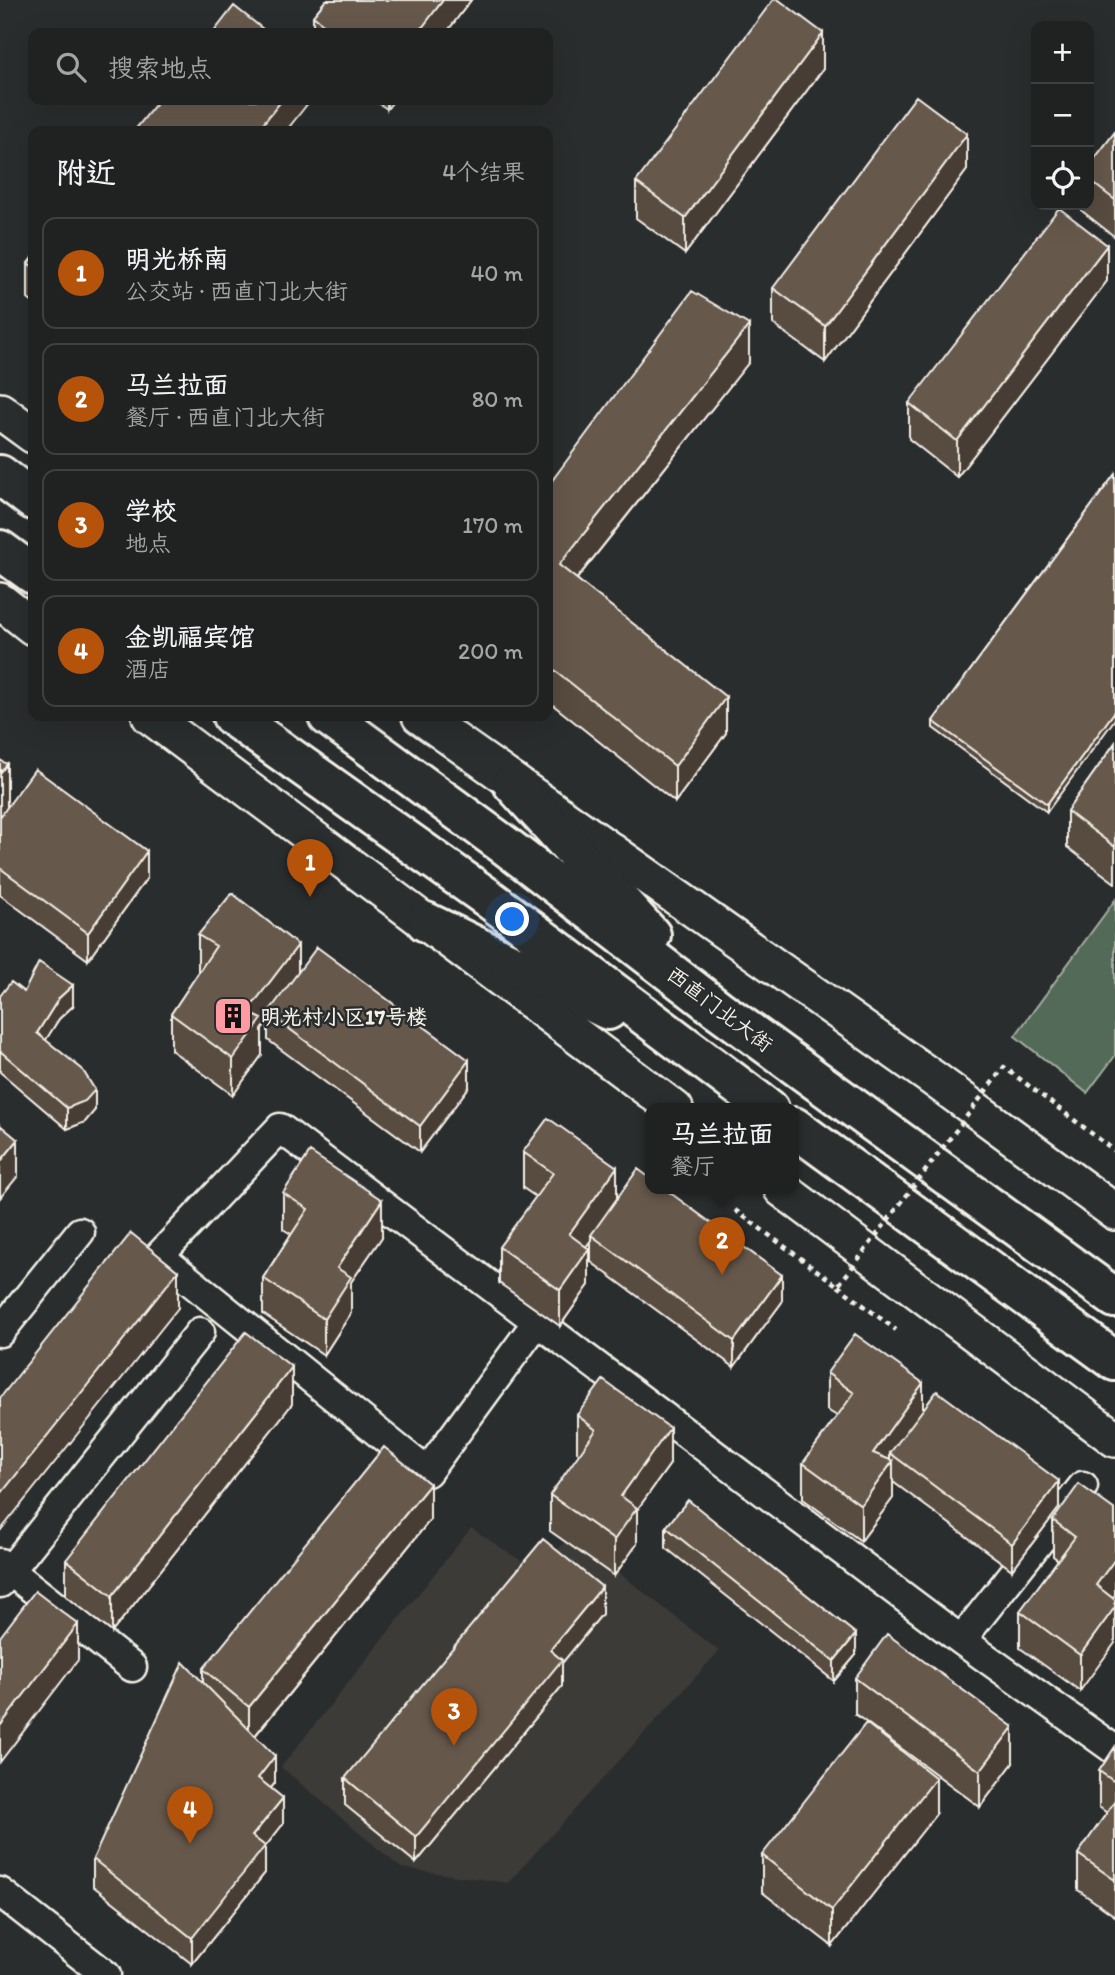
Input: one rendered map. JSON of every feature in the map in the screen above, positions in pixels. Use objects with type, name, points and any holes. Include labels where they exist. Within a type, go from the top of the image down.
[{"type":"highway","points":[[0,475],[28,496]]},
{"type":"highway","points":[[0,551],[28,571]]},
{"type":"highway","points":[[239,721],[488,898],[761,1103]]},
{"type":"highway","name":"西直门北大街","points":[[335,721],[508,847],[718,1009],[1115,1298]]},
{"type":"highway","points":[[513,784],[718,1009]]},
{"type":"highway","points":[[426,922],[682,1046]]},
{"type":"highway","points":[[799,1131],[1115,1361]]},
{"type":"street","points":[[0,411],[28,431]]},
{"type":"street","points":[[0,601],[28,623]]},
{"type":"street","points":[[157,721],[667,1103]]},
{"type":"street","points":[[426,721],[934,1079],[1115,1212]]},
{"type":"street","points":[[537,1322],[428,1472],[159,1256],[280,1128],[961,1640],[1115,1750]]},
{"type":"street","points":[[789,1194],[1115,1438]]},
{"type":"street","points":[[0,1332],[80,1232]]},
{"type":"street","points":[[132,1667],[3,1572],[200,1332]]},
{"type":"street","points":[[961,1640],[1083,1486]]},
{"type":"street","points":[[0,1892],[106,1975]]},
{"type":"path","points":[[838,1286],[1004,1067],[1115,1151]]},
{"type":"path","points":[[735,1210],[896,1330]]},
{"type":"shaded area","points":[[471,1528],[535,1570],[572,1536],[719,1651],[508,1883],[401,1868],[281,1767]]},
{"type":"green space","points":[[1115,900],[1115,1056],[1087,1093],[1015,1036]]},
{"type":"building","points":[[326,0],[443,0],[422,28],[329,28],[313,16]]},
{"type":"building","points":[[773,0],[779,0],[823,33],[685,218],[636,182]]},
{"type":"building","points":[[234,6],[262,28],[217,28]]},
{"type":"building","points":[[916,96],[967,134],[825,326],[773,288]]},
{"type":"building","points":[[155,105],[278,105],[261,126],[138,126]]},
{"type":"building","points":[[1115,132],[1115,200],[1094,184],[1094,159]]},
{"type":"building","points":[[1057,210],[1062,210],[1107,245],[957,441],[909,403]]},
{"type":"building","points":[[692,291],[749,325],[559,565],[726,697],[675,766],[553,669],[553,479]]},
{"type":"building","points":[[1115,474],[1115,711],[1047,804],[933,721]]},
{"type":"building","points":[[1115,743],[1115,847],[1067,811]]},
{"type":"building","points":[[0,760],[7,764],[0,773]]},
{"type":"building","points":[[35,769],[147,851],[88,933],[0,868],[0,817]]},
{"type":"building","name":"明光村小区17号楼","points":[[232,893],[298,945],[247,1012],[262,1019],[233,1059],[171,1014],[216,946],[198,935]]},
{"type":"building","points":[[317,947],[469,1060],[420,1126],[268,1013]]},
{"type":"building","points":[[39,962],[73,985],[59,998],[37,1033],[82,1069],[95,1090],[85,1101],[67,1108],[0,1051],[0,996],[11,982],[24,992]]},
{"type":"building","points":[[548,1118],[617,1167],[569,1234],[589,1249],[560,1290],[499,1247],[553,1173],[523,1152]]},
{"type":"building","points":[[0,1125],[18,1140],[0,1162]]},
{"type":"building","points":[[310,1152],[382,1200],[337,1268],[351,1277],[324,1319],[263,1278],[308,1209],[283,1193]]},
{"type":"building","points":[[638,1169],[645,1174],[645,1194],[672,1194],[782,1275],[734,1341],[591,1235]]},
{"type":"building","points":[[131,1233],[178,1271],[0,1495],[0,1398]]},
{"type":"building","points":[[246,1332],[292,1367],[112,1596],[66,1560]]},
{"type":"building","points":[[855,1334],[923,1383],[873,1453],[893,1461],[861,1505],[803,1463],[854,1393],[827,1373]]},
{"type":"building","points":[[603,1380],[670,1428],[621,1496],[637,1508],[614,1540],[550,1495],[596,1430],[577,1415]]},
{"type":"building","points":[[937,1391],[1059,1481],[1012,1544],[890,1453]]},
{"type":"building","points":[[384,1447],[430,1484],[249,1707],[203,1669]]},
{"type":"building","points":[[1079,1484],[1115,1510],[1115,1559],[1096,1585],[1115,1600],[1115,1607],[1080,1655],[1020,1611],[1075,1537],[1053,1520]]},
{"type":"building","points":[[688,1500],[856,1634],[834,1661],[666,1527]]},
{"type":"building","points":[[543,1539],[602,1587],[550,1650],[562,1660],[416,1837],[345,1778]]},
{"type":"building","points":[[35,1591],[78,1624],[0,1726],[0,1637]]},
{"type":"building","points":[[887,1634],[1013,1727],[980,1771],[855,1678]]},
{"type":"building","points":[[183,1662],[275,1756],[258,1778],[283,1798],[252,1836],[265,1846],[192,1938],[93,1859]]},
{"type":"building","points":[[866,1723],[936,1778],[832,1910],[762,1855]]},
{"type":"building","points":[[1115,1747],[1115,1782],[1099,1771]]},
{"type":"building","points":[[1115,1801],[1115,1880],[1078,1854]]},
{"type":"place","name":"明光桥南","points":[[310,897]]},
{"type":"place","name":"明光村小区17号楼","points":[[233,1016]]},
{"type":"place","name":"马兰拉面","points":[[722,1275]]},
{"type":"place","name":"学校","points":[[454,1746]]},
{"type":"place","name":"金凯福宾馆","points":[[190,1844]]}]
